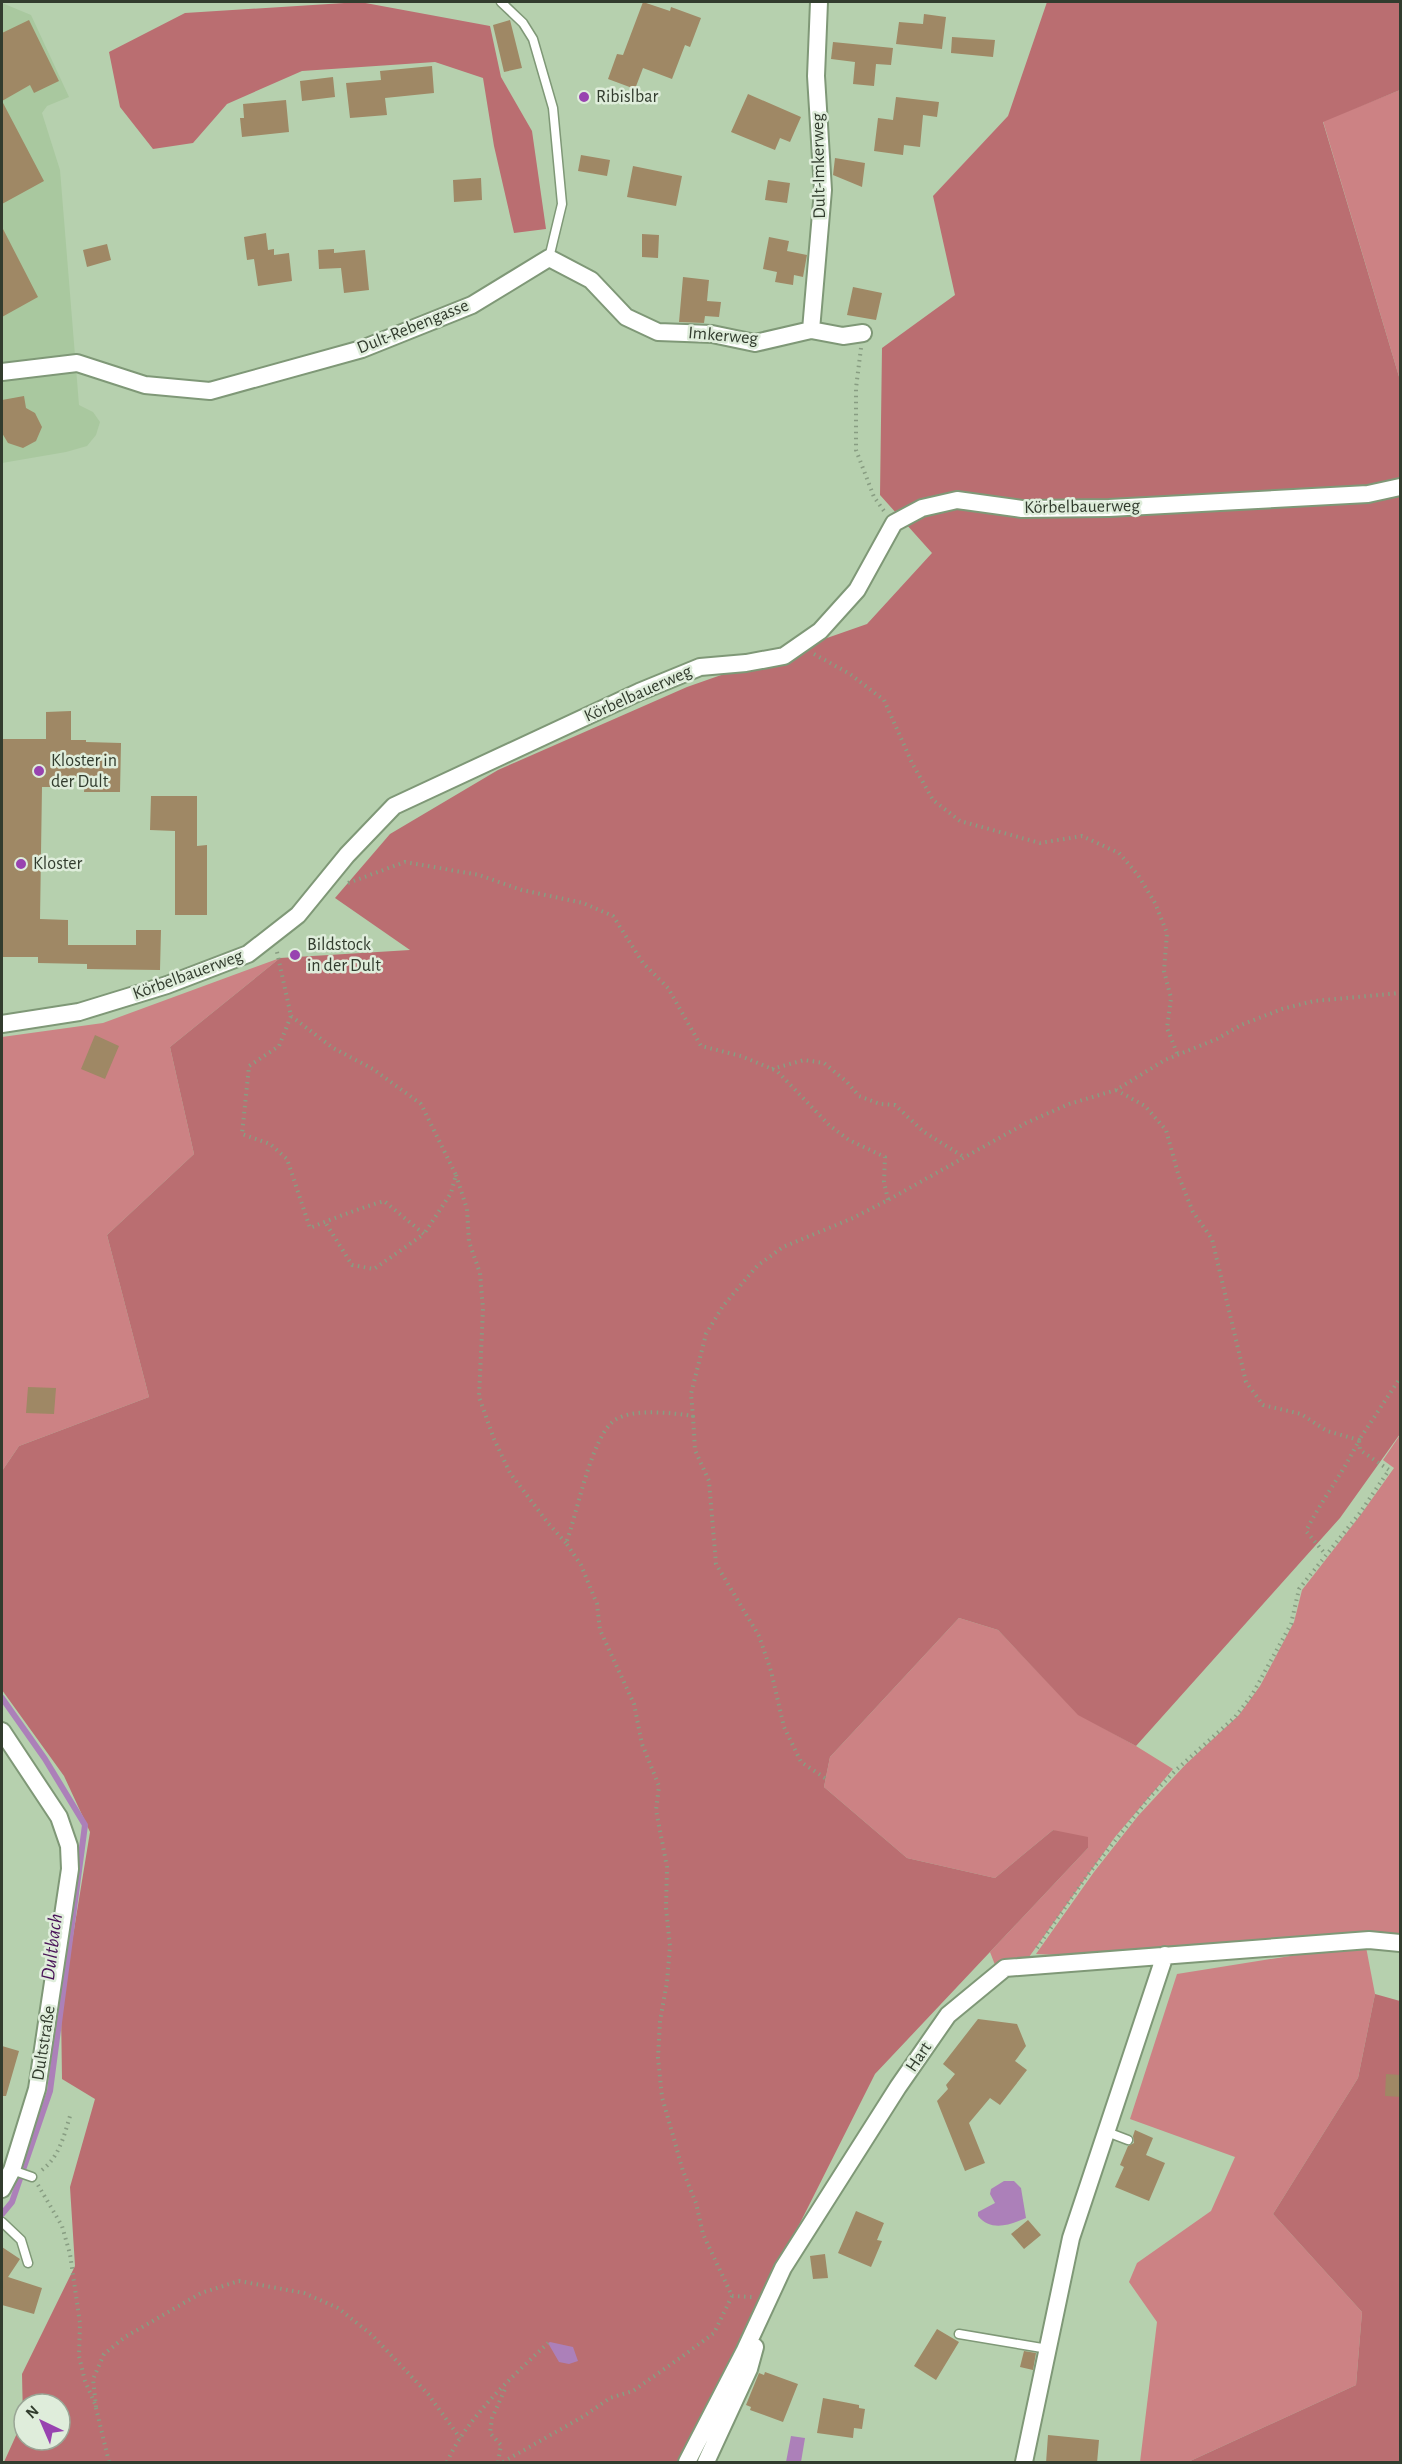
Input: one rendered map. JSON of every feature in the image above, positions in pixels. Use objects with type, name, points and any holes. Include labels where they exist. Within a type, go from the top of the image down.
[{"type":"street","name":"Dult-Imkerweg","points":[[811,330],[823,190],[816,76],[819,2]]},
{"type":"street","name":"Imkerweg","points":[[549,258],[591,280],[626,317],[658,332],[712,334],[755,343],[811,330],[843,336],[863,333]]},
{"type":"street","name":"Dult-Rebengasse","points":[[2,372],[77,363],[145,385],[210,391],[362,349],[472,305],[549,258]]},
{"type":"street","name":"Körbelbauerweg","points":[[2,1024],[79,1012],[167,985],[248,954],[298,915],[347,855],[394,806],[700,666],[746,663],[784,657],[820,631],[857,590],[894,523],[922,508],[957,500],[1022,508],[1109,507],[1368,494],[1401,487]]},
{"type":"street","name":"Dultstraße","points":[[2,1731],[59,1817],[69,1846],[70,1869],[37,2089],[15,2170],[2,2188]]},
{"type":"street","name":"Hart","points":[[687,2463],[744,2352],[783,2268],[898,2087],[948,2015],[1005,1968],[1369,1940],[1401,1943]]},
{"type":"street","points":[[1024,2463],[1071,2238],[1165,1955]]},
{"type":"street","name":"Hart","points":[[706,2463],[749,2369],[769,2300]]},
{"type":"lane","points":[[501,2],[523,22],[533,39],[553,108],[562,204],[549,258]]},
{"type":"lane","points":[[1107,2132],[1128,2140]]},
{"type":"lane","points":[[15,2170],[32,2177]]},
{"type":"lane","points":[[5,2225],[21,2240],[28,2263]]},
{"type":"lane","points":[[959,2334],[1048,2349]]},
{"type":"path","points":[[863,333],[856,388],[856,450],[874,497],[894,523]]},
{"type":"path","points":[[799,646],[850,675],[884,700],[912,763],[933,800],[960,821],[1040,843],[1082,836],[1119,853],[1138,875],[1155,903],[1167,933],[1164,971],[1171,998],[1167,1028],[1178,1053]]},
{"type":"path","points":[[317,892],[405,861],[479,874],[522,890],[583,903],[613,916],[643,963],[668,988],[701,1046],[741,1056],[777,1071],[829,1125],[849,1140],[885,1156],[884,1182],[888,1200]]},
{"type":"path","points":[[248,954],[276,949],[291,1016],[279,1046],[249,1066],[242,1134],[270,1144],[287,1158],[310,1228],[384,1201],[424,1234]]},
{"type":"path","points":[[825,1778],[801,1762],[784,1727],[771,1671],[759,1636],[716,1564],[709,1481],[695,1450],[691,1394],[706,1334],[723,1306],[757,1266],[783,1246],[853,1218],[1036,1118],[1069,1104],[1116,1090],[1178,1053],[1217,1039],[1241,1025],[1282,1009],[1314,1001],[1401,993]]},
{"type":"path","points":[[291,1016],[333,1047],[373,1069],[421,1104],[456,1175],[467,1209],[469,1242],[480,1273],[483,1309],[479,1397],[510,1473],[581,1565],[597,1604],[600,1630],[634,1704],[642,1744],[659,1786],[656,1810],[667,1867],[666,1908],[670,1946],[660,2021],[658,2058],[662,2097],[683,2171],[696,2203],[703,2234],[732,2296],[714,2333],[687,2353],[633,2391],[610,2398],[584,2416],[503,2463]]},
{"type":"path","points":[[771,1069],[804,1060],[824,1063],[847,1082],[859,1096],[880,1104],[895,1105],[924,1132],[964,1157]]},
{"type":"path","points":[[1116,1090],[1145,1106],[1166,1130],[1179,1177],[1193,1212],[1212,1239],[1246,1382],[1263,1405],[1301,1414],[1327,1431],[1359,1440]]},
{"type":"path","points":[[325,1222],[352,1265],[374,1269],[424,1234],[451,1193],[456,1175]]},
{"type":"path","points":[[1326,1555],[1306,1531],[1325,1495],[1347,1467],[1359,1440],[1401,1378]]},
{"type":"path","points":[[566,1544],[575,1521],[578,1502],[593,1456],[603,1436],[615,1420],[657,1412],[693,1416]]},
{"type":"path","points":[[1025,1966],[1087,1876],[1150,1797],[1176,1770],[1235,1717],[1252,1695],[1291,1624],[1299,1589],[1389,1470],[1360,1450],[1359,1440]]},
{"type":"path","points":[[32,2177],[49,2164],[60,2148],[70,2116]]},
{"type":"path","points":[[45,2194],[62,2226],[70,2254],[80,2323],[79,2356],[96,2408],[109,2463]]},
{"type":"path","points":[[96,2408],[93,2379],[104,2354],[125,2337],[201,2294],[238,2281],[304,2293],[338,2308],[372,2335],[428,2394],[460,2438]]},
{"type":"path","points":[[447,2463],[474,2418],[548,2343]]},
{"type":"path","points":[[498,2463],[501,2445],[490,2433],[492,2418],[508,2383]]},
{"type":"shaded area","points":[[360,2],[490,26],[501,77],[532,131],[546,229],[514,233],[494,146],[483,78],[435,62],[302,71],[227,104],[193,143],[153,149],[120,107],[109,52],[185,13]]},
{"type":"shaded area","points":[[1047,2],[1400,2],[1400,90],[1323,122],[1400,380],[1400,1434],[1340,1518],[1136,1746],[1078,1715],[998,1630],[959,1618],[830,1757],[824,1787],[907,1858],[995,1878],[1053,1830],[1088,1837],[1088,1848],[875,2074],[711,2400],[691,2462],[4,2462],[12,2444],[12,2452],[72,2452],[72,2392],[22,2392],[22,2374],[75,2266],[70,2187],[95,2099],[62,2079],[61,2009],[90,1832],[64,1776],[2,1690],[2,1471],[19,1446],[149,1397],[107,1235],[194,1154],[170,1047],[280,958],[410,950],[335,898],[390,834],[498,770],[687,687],[867,624],[932,553],[880,495],[882,348],[955,295],[933,196],[1008,116]]},
{"type":"shaded area","points":[[2,3],[31,15],[69,97],[47,106],[42,113],[60,170],[79,405],[93,412],[100,422],[96,435],[87,446],[2,463]]},
{"type":"shaded area","points":[[1400,90],[1400,380],[1323,121]]},
{"type":"shaded area","points":[[280,958],[170,1047],[194,1154],[107,1235],[149,1397],[19,1446],[2,1471],[2,1037],[103,1023]]},
{"type":"shaded area","points":[[1400,1435],[1400,1935],[1099,1957],[1036,1954],[1094,1872],[1138,1816],[1186,1764],[1239,1715],[1260,1686],[1294,1622],[1302,1590],[1394,1468],[1383,1460]]},
{"type":"shaded area","points":[[959,1618],[998,1630],[1078,1714],[1173,1769],[1115,1837],[1024,1964],[997,1970],[990,1952],[1088,1848],[1053,1830],[995,1878],[907,1858],[824,1787],[830,1757]]},
{"type":"shaded area","points":[[1366,1947],[1375,1994],[1358,2078],[1273,2214],[1362,2312],[1356,2385],[1188,2462],[1140,2462],[1157,2322],[1129,2282],[1137,2263],[1211,2211],[1235,2157],[1130,2119],[1177,1974],[1334,1949]]},
{"type":"shaded area","points":[[1375,1994],[1400,2001],[1400,2462],[1188,2462],[1356,2385],[1362,2312],[1273,2214],[1358,2078]]},
{"type":"shaded area","points":[[1004,2181],[1014,2181],[1021,2188],[1026,2218],[1007,2225],[995,2226],[983,2221],[978,2216],[978,2212],[995,2203],[990,2194],[991,2189]]},
{"type":"shaded area","points":[[548,2343],[573,2347],[578,2361],[569,2364],[559,2362]]},
{"type":"shaded area","points":[[791,2436],[805,2438],[801,2462],[786,2462]]},
{"type":"building","points":[[643,2],[670,11],[671,7],[701,18],[690,47],[685,45],[672,79],[643,68],[635,89],[608,79],[617,54],[623,55]]},
{"type":"building","points":[[924,14],[946,17],[942,49],[896,44],[899,22],[923,24]]},
{"type":"building","points":[[29,20],[59,81],[34,93],[30,85],[2,101],[2,33]]},
{"type":"building","points":[[510,20],[522,68],[504,72],[493,25]]},
{"type":"building","points":[[952,37],[995,40],[993,57],[951,53]]},
{"type":"building","points":[[833,42],[893,48],[891,65],[876,64],[874,86],[853,84],[855,62],[831,59]]},
{"type":"building","points":[[432,66],[434,93],[385,98],[387,115],[350,118],[346,83],[381,80],[380,71]]},
{"type":"building","points":[[333,77],[335,97],[302,101],[300,81]]},
{"type":"building","points":[[748,94],[801,117],[790,142],[780,138],[775,150],[731,132]]},
{"type":"building","points":[[896,97],[939,102],[937,117],[923,115],[920,147],[904,145],[903,155],[874,151],[878,118],[893,120]]},
{"type":"building","points":[[286,100],[289,132],[242,137],[240,118],[244,118],[243,104]]},
{"type":"building","points":[[2,101],[44,181],[2,204]]},
{"type":"building","points":[[581,155],[610,160],[607,176],[578,171]]},
{"type":"building","points":[[835,158],[865,163],[862,187],[833,175]]},
{"type":"building","points":[[633,166],[682,176],[676,206],[627,197]]},
{"type":"building","points":[[481,178],[482,200],[454,202],[453,180]]},
{"type":"building","points":[[768,180],[790,183],[787,203],[765,200]]},
{"type":"building","points":[[2,227],[38,297],[2,317]]},
{"type":"building","points":[[266,233],[268,250],[274,249],[274,255],[289,253],[292,281],[258,286],[254,259],[247,260],[244,237]]},
{"type":"building","points":[[642,234],[659,235],[658,258],[642,257]]},
{"type":"building","points":[[769,237],[789,241],[787,251],[807,255],[803,277],[794,275],[793,285],[775,282],[777,272],[763,269]]},
{"type":"building","points":[[107,244],[111,260],[87,267],[83,250]]},
{"type":"building","points":[[334,249],[334,253],[365,250],[369,290],[344,293],[341,268],[319,269],[318,250]]},
{"type":"building","points":[[683,277],[709,280],[707,301],[721,302],[719,317],[705,316],[704,323],[679,322]]},
{"type":"building","points":[[853,287],[882,293],[876,320],[847,315]]},
{"type":"building","points":[[24,396],[26,408],[35,413],[42,427],[36,441],[23,448],[8,443],[2,433],[2,400]]},
{"type":"building","name":"Kloster","points":[[71,711],[71,740],[121,743],[120,792],[84,792],[85,778],[50,778],[50,787],[42,787],[40,919],[68,920],[68,945],[136,945],[136,930],[161,930],[160,970],[87,969],[87,964],[38,963],[38,957],[2,957],[2,739],[46,739],[46,712]]},
{"type":"building","points":[[151,796],[197,796],[197,846],[207,845],[207,915],[175,915],[175,831],[150,830]]},
{"type":"building","points":[[95,1035],[119,1046],[105,1079],[81,1069]]},
{"type":"building","points":[[28,1387],[56,1388],[54,1414],[26,1413]]},
{"type":"building","points":[[978,2019],[1017,2024],[1026,2046],[1015,2061],[1027,2070],[1000,2105],[990,2098],[969,2123],[985,2163],[965,2171],[937,2101],[948,2089],[946,2085],[955,2074],[943,2064]]},
{"type":"building","points":[[2,2046],[19,2051],[6,2096],[2,2096]]},
{"type":"building","points":[[1386,2074],[1401,2075],[1401,2097],[1385,2096]]},
{"type":"building","points":[[1135,2130],[1153,2138],[1146,2155],[1165,2163],[1149,2201],[1115,2187],[1124,2167],[1120,2165],[1128,2146],[1134,2143]]},
{"type":"building","points":[[856,2211],[884,2223],[877,2240],[882,2241],[871,2267],[838,2253]]},
{"type":"building","points":[[1028,2220],[1041,2235],[1024,2249],[1011,2234]]},
{"type":"building","points":[[2,2247],[20,2259],[8,2277],[42,2288],[34,2314],[2,2305]]},
{"type":"building","points":[[825,2254],[828,2278],[813,2279],[810,2256]]},
{"type":"building","points":[[937,2329],[959,2342],[936,2380],[914,2366]]},
{"type":"building","points":[[1024,2351],[1036,2353],[1033,2370],[1020,2367]]},
{"type":"building","points":[[765,2372],[798,2384],[783,2422],[750,2410],[751,2407],[746,2405],[759,2373],[764,2375]]},
{"type":"building","points":[[823,2398],[859,2405],[859,2408],[865,2409],[862,2429],[854,2428],[853,2438],[817,2433]]},
{"type":"building","points":[[1048,2435],[1099,2440],[1097,2463],[1046,2463]]},
{"type":"waterway","name":"Dultbach","points":[[2,1698],[45,1759],[85,1825],[50,2091],[12,2202],[2,2214]]},
{"type":"place","name":"Ribislbar","points":[[584,97]]},
{"type":"place","name":"Kloster in der Dult","points":[[39,771]]},
{"type":"place","name":"Kloster","points":[[21,864]]},
{"type":"place","name":"Bildstock in der Dult","points":[[295,955]]}]
